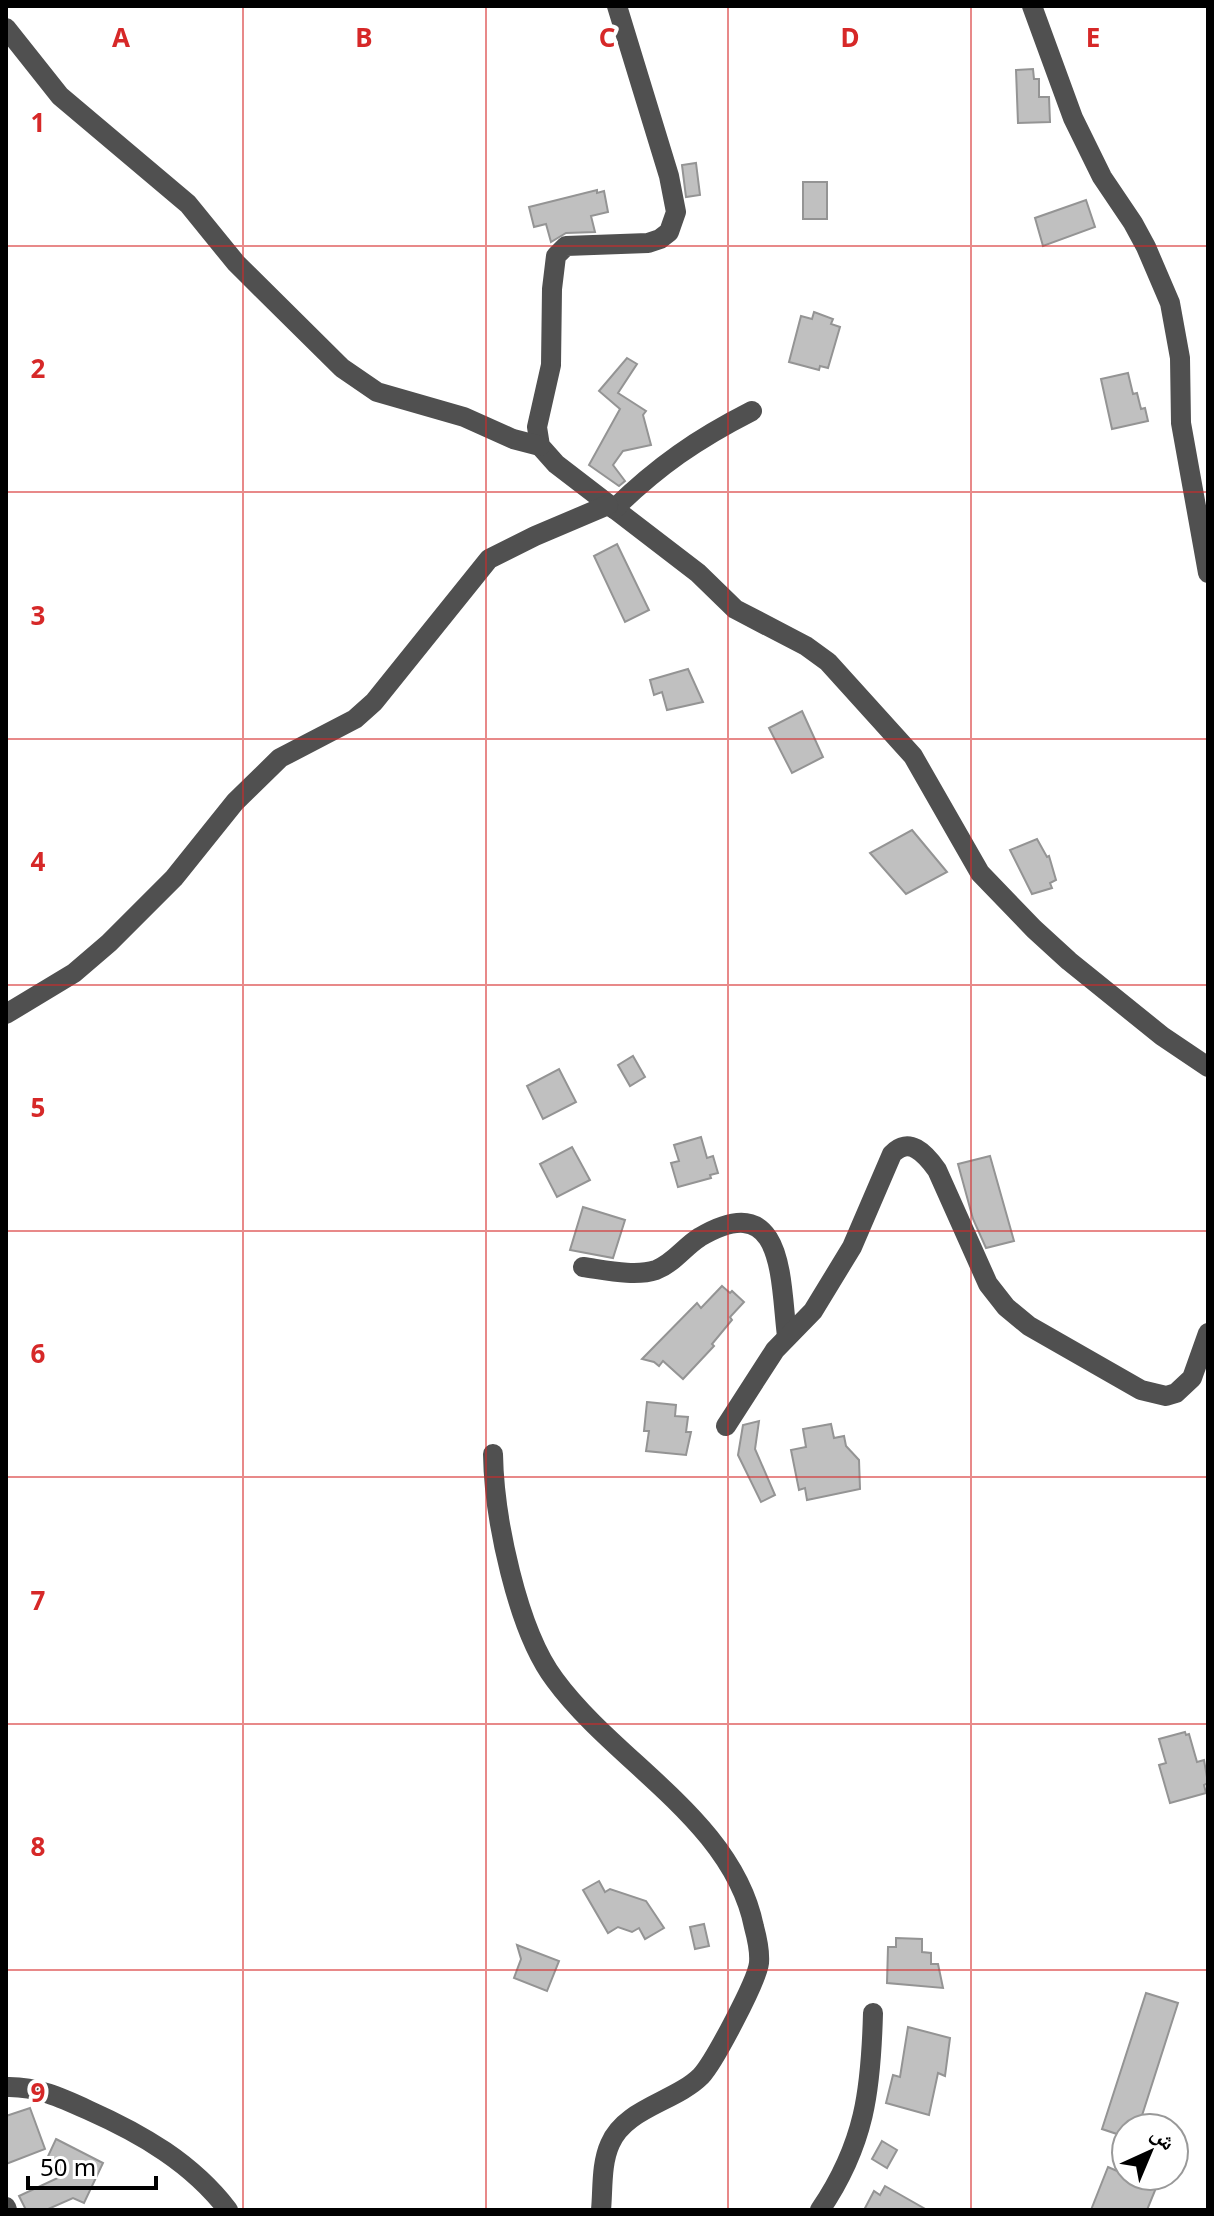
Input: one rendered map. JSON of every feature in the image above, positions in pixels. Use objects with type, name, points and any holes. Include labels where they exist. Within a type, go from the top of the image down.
[{"type":"street","points":[[617,6],[669,176],[676,212],[673,225],[660,239],[648,243],[566,246],[556,256],[552,289],[551,365],[537,427],[540,446],[556,464],[698,573],[735,609],[806,646],[828,662],[913,756],[980,873],[1069,961],[1162,1036],[1208,1067]]},
{"type":"street","points":[[1032,6],[1073,118],[1102,177],[1146,247],[1170,303],[1180,358],[1181,423],[1208,573]]},
{"type":"street","points":[[6,28],[60,96],[188,204],[236,263],[342,368],[377,392],[464,417],[513,439],[540,446]]},
{"type":"street","points":[[6,1014],[74,973],[109,943],[174,878],[235,802],[280,758],[335,731],[365,711],[489,559],[535,536],[611,507],[676,454],[706,434],[752,411]]},
{"type":"street","points":[[726,1426],[787,1336],[813,1311],[852,1247],[892,1154],[899,1147],[908,1145],[928,1157],[937,1170],[988,1284],[1006,1307],[1029,1326],[1141,1390],[1166,1396],[1176,1393],[1192,1378],[1208,1333]]},
{"type":"street","points":[[583,1267],[646,1272],[672,1262],[706,1234],[735,1224],[749,1223],[766,1232],[777,1257],[787,1336]]},
{"type":"street","points":[[493,1454],[493,1473],[507,1563],[540,1655],[555,1680],[618,1750],[707,1833],[742,1886],[751,1909],[757,1940],[759,1963],[751,1988],[701,2075],[665,2101],[627,2121],[609,2144],[601,2210]]},
{"type":"street","points":[[820,2210],[841,2176],[866,2113],[873,2013]]},
{"type":"street","points":[[6,2087],[56,2095],[120,2125],[182,2163],[204,2181],[228,2210]]},
{"type":"building","points":[[1033,69],[1034,79],[1039,79],[1039,97],[1049,97],[1050,122],[1018,123],[1016,70]]},
{"type":"building","points":[[696,163],[700,195],[686,197],[682,165]]},
{"type":"building","points":[[803,182],[827,182],[827,219],[803,219]]},
{"type":"building","points":[[597,190],[597,193],[604,191],[608,212],[591,216],[595,232],[566,233],[551,242],[546,224],[534,227],[529,207]]},
{"type":"building","points":[[1086,200],[1095,227],[1043,246],[1035,218]]},
{"type":"building","points":[[814,312],[833,319],[831,324],[840,327],[828,368],[820,366],[819,370],[789,362],[801,316],[812,319]]},
{"type":"building","points":[[627,358],[637,364],[618,393],[646,411],[643,415],[651,445],[623,451],[613,465],[625,481],[619,486],[589,465],[620,409],[599,391]]},
{"type":"building","points":[[1128,373],[1133,394],[1137,393],[1148,421],[1112,429],[1101,379]]},
{"type":"building","points":[[617,544],[649,610],[625,622],[594,556]]},
{"type":"building","points":[[688,669],[703,702],[667,710],[662,692],[654,695],[650,680]]},
{"type":"building","points":[[802,711],[823,757],[792,773],[769,728]]},
{"type":"building","points":[[912,830],[947,872],[906,894],[870,853]]},
{"type":"building","points":[[1037,839],[1049,856],[1056,880],[1050,883],[1052,888],[1032,894],[1010,850]]},
{"type":"building","points":[[633,1056],[645,1077],[630,1086],[618,1065]]},
{"type":"building","points":[[559,1069],[576,1102],[543,1119],[527,1086]]},
{"type":"building","points":[[701,1137],[707,1158],[713,1156],[718,1173],[710,1175],[711,1178],[678,1187],[671,1163],[679,1161],[674,1145]]},
{"type":"building","points":[[572,1147],[590,1180],[557,1197],[540,1164]]},
{"type":"building","points":[[990,1156],[1014,1241],[986,1248],[973,1219],[958,1164]]},
{"type":"building","points":[[583,1207],[625,1220],[613,1258],[570,1250]]},
{"type":"building","points":[[722,1286],[744,1302],[730,1317],[732,1320],[712,1344],[714,1346],[683,1379],[663,1361],[659,1366],[642,1359],[697,1303],[701,1308]]},
{"type":"building","points":[[647,1402],[676,1405],[675,1416],[688,1417],[686,1432],[691,1432],[686,1455],[646,1451],[649,1431],[644,1431]]},
{"type":"building","points":[[759,1421],[755,1449],[775,1495],[761,1502],[738,1455],[743,1425]]},
{"type":"building","points":[[831,1424],[834,1438],[844,1436],[846,1446],[859,1460],[860,1489],[807,1500],[805,1488],[799,1490],[791,1450],[806,1447],[803,1429]]},
{"type":"building","points":[[1185,1732],[1189,1734],[1197,1762],[1204,1760],[1208,1783],[1204,1785],[1206,1793],[1170,1803],[1159,1765],[1166,1763],[1159,1739]]},
{"type":"building","points":[[599,1881],[605,1892],[610,1889],[646,1901],[664,1928],[645,1939],[639,1928],[632,1932],[618,1927],[608,1933],[583,1890]]},
{"type":"building","points":[[704,1924],[709,1946],[695,1949],[690,1927]]},
{"type":"building","points":[[896,1938],[922,1939],[922,1952],[931,1953],[931,1964],[938,1964],[943,1988],[887,1983],[888,1947],[896,1947]]},
{"type":"building","points":[[517,1945],[559,1961],[547,1991],[514,1978],[521,1959]]},
{"type":"building","points":[[1146,1993],[1178,2003],[1143,2112],[1110,2112],[1110,2132],[1102,2129]]},
{"type":"building","points":[[908,2027],[950,2038],[945,2076],[938,2073],[929,2115],[886,2103],[893,2075],[900,2077]]},
{"type":"building","points":[[30,2108],[45,2149],[6,2164],[6,2116]]},
{"type":"building","points":[[56,2139],[103,2163],[84,2203],[73,2198],[46,2210],[26,2210],[19,2196],[62,2176],[43,2167]]},
{"type":"building","points":[[882,2141],[897,2150],[887,2168],[872,2159]]},
{"type":"building","points":[[1108,2167],[1110,2192],[1154,2192],[1147,2210],[1091,2210]]},
{"type":"building","points":[[885,2186],[927,2210],[864,2210],[874,2191],[880,2195]]}]
